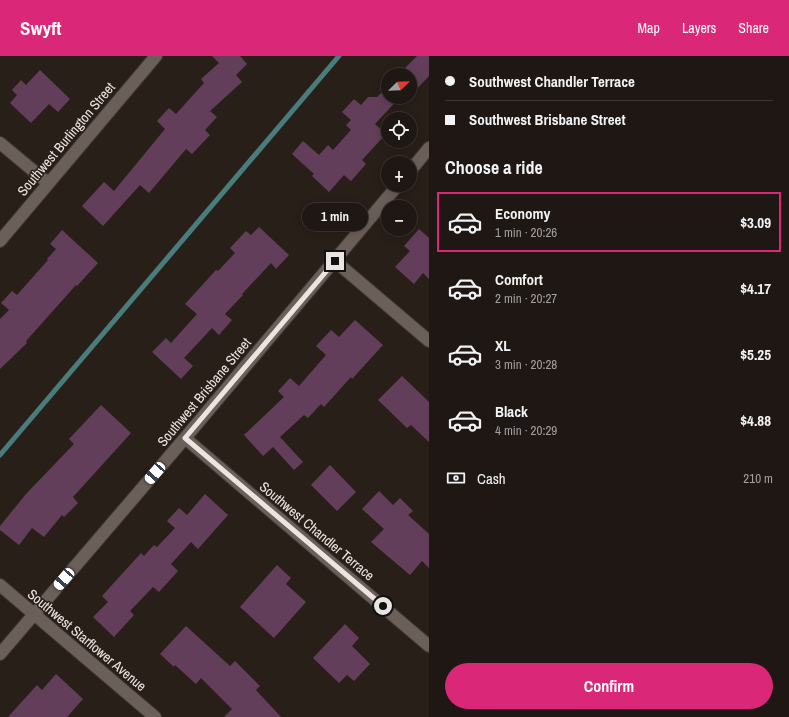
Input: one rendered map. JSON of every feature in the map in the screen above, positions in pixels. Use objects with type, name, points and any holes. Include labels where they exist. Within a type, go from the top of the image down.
[{"type":"street","name":"Southwest Burlington Street","points":[[0,241],[156,56]]},
{"type":"street","points":[[0,142],[48,184]]},
{"type":"street","points":[[417,163],[429,148]]},
{"type":"street","name":"Southwest Brisbane Street","points":[[0,654],[185,438],[392,192]]},
{"type":"street","points":[[335,261],[429,341]]},
{"type":"street","name":"Southwest Chandler Terrace","points":[[185,438],[429,646]]},
{"type":"street","name":"Southwest Starflower Avenue","points":[[0,585],[155,717]]},
{"type":"building","points":[[212,56],[240,56],[247,64],[236,75],[242,82],[210,111],[217,117],[205,130],[210,135],[192,154],[186,149],[149,193],[140,185],[103,226],[82,206],[104,182],[114,191],[165,129],[157,121],[169,108],[176,114],[204,83],[201,79],[219,63]]},
{"type":"building","points":[[417,56],[429,56],[429,76],[417,89],[417,68],[405,68]]},
{"type":"building","points":[[40,70],[70,99],[58,112],[49,104],[31,123],[10,103],[17,95],[12,90],[21,80],[26,85]]},
{"type":"building","points":[[381,93],[381,104],[394,104],[386,112],[381,112],[381,118],[375,124],[381,129],[381,139],[362,160],[366,164],[351,181],[344,175],[329,192],[312,176],[314,174],[292,154],[303,141],[319,155],[328,145],[333,150],[351,130],[346,125],[351,120],[342,112],[354,99],[361,105],[368,97],[377,97]]},
{"type":"building","points":[[259,227],[289,255],[276,269],[271,263],[242,294],[243,295],[225,314],[232,320],[219,335],[212,328],[184,358],[193,366],[181,379],[152,352],[166,338],[171,343],[197,314],[185,304],[216,270],[218,271],[235,253],[230,248],[246,231],[251,235]]},
{"type":"building","points":[[419,229],[429,238],[429,279],[423,273],[414,284],[395,267],[410,251],[404,246],[413,236],[417,236],[417,231]]},
{"type":"building","points":[[62,230],[98,263],[77,286],[76,285],[26,341],[27,343],[0,369],[0,319],[9,310],[1,303],[12,291],[17,295],[48,260],[47,259],[56,249],[50,244]]},
{"type":"building","points":[[355,320],[383,345],[324,407],[321,404],[308,418],[304,415],[280,437],[303,462],[294,470],[273,447],[263,456],[244,435],[284,397],[278,391],[290,378],[299,386],[326,355],[316,346],[331,330],[339,337]]},
{"type":"building","points":[[402,376],[429,402],[429,442],[411,425],[407,428],[378,400]]},
{"type":"building","points":[[101,405],[131,433],[73,497],[78,503],[64,517],[62,515],[44,537],[32,528],[19,545],[0,530],[0,526],[26,494],[74,444],[69,439]]},
{"type":"building","points":[[330,465],[356,492],[337,511],[311,485]]},
{"type":"building","points":[[379,491],[393,505],[400,498],[413,511],[408,515],[429,534],[429,568],[422,561],[410,575],[371,542],[384,529],[362,509]]},
{"type":"building","points":[[205,494],[228,515],[198,549],[191,542],[171,564],[178,571],[159,592],[153,587],[130,611],[134,615],[114,637],[93,617],[108,602],[102,596],[141,553],[144,556],[154,545],[157,547],[175,528],[167,521],[179,508],[187,515]]},
{"type":"building","points":[[277,565],[291,578],[286,584],[306,602],[274,638],[240,607]]},
{"type":"building","points":[[345,624],[359,638],[352,646],[370,664],[354,681],[347,675],[339,683],[313,658]]},
{"type":"building","points":[[186,626],[230,666],[235,661],[260,686],[256,690],[281,717],[224,717],[232,709],[201,678],[196,684],[160,654]]},
{"type":"building","points":[[56,674],[83,699],[67,717],[8,717],[37,685],[42,690]]},
{"type":"waterway","points":[[0,455],[339,56]]},
{"type":"route","points":[[335,261],[185,438],[383,606]]}]
